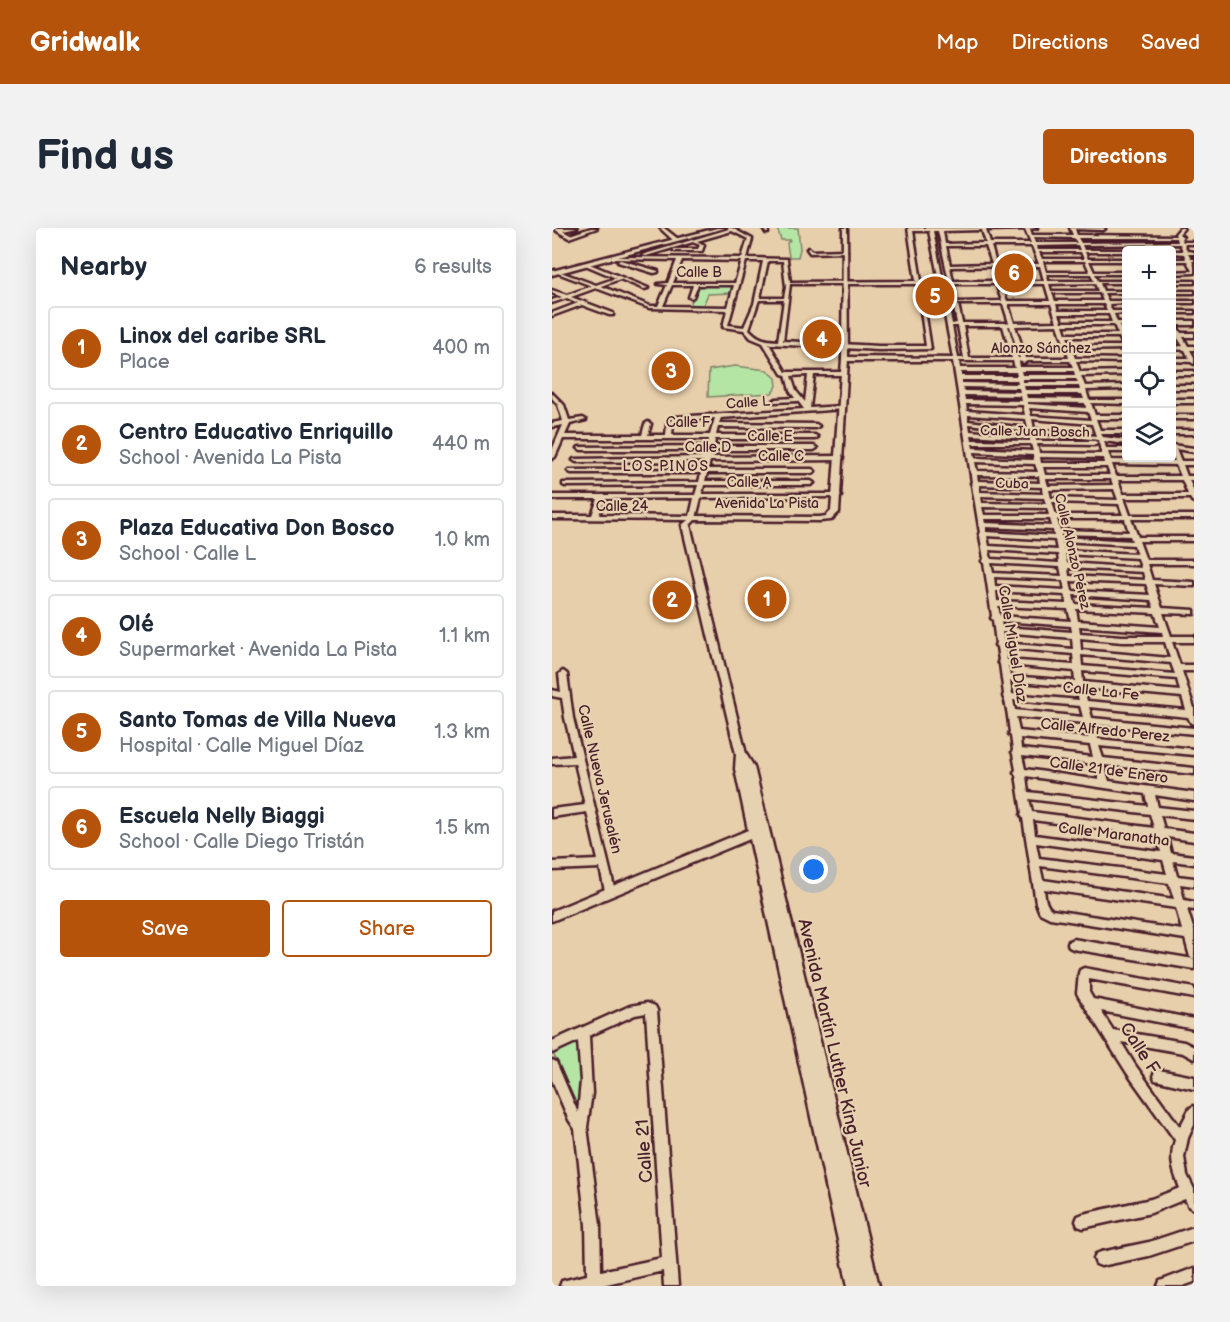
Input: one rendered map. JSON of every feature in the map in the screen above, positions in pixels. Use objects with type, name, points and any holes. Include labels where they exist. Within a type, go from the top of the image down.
[{"type":"main road","points":[[554,272],[723,228]]},
{"type":"main road","name":"Avenida La Pista","points":[[693,518],[820,519],[833,515],[838,496],[844,373],[845,228]]},
{"type":"main road","points":[[552,916],[759,830],[740,769],[741,754],[687,525],[693,518]]},
{"type":"main road","name":"Avenida Martín Luther King Junior","points":[[759,830],[856,1286]]},
{"type":"main road","name":"Avenida Martín Luther King Junior","points":[[759,830],[870,1286]]},
{"type":"street","points":[[552,229],[575,228]]},
{"type":"street","points":[[557,229],[569,237],[595,228]]},
{"type":"street","points":[[662,228],[676,240]]},
{"type":"street","points":[[1114,235],[1110,229],[1073,228],[1122,332]]},
{"type":"street","points":[[1176,273],[1194,272],[1177,234],[1182,228],[1194,228]]},
{"type":"street","points":[[632,258],[713,236],[730,229],[750,240],[725,326],[746,329],[753,337],[765,342],[844,347],[929,348],[910,229],[1030,230],[1076,235],[1134,233],[1194,237]]},
{"type":"street","name":"Calle Miguel Díaz","points":[[936,229],[943,246],[947,266],[945,283],[959,325],[967,360]]},
{"type":"street","name":"Calle Miguel Díaz","points":[[936,229],[1041,903],[1044,910],[1050,914],[1192,936]]},
{"type":"street","points":[[984,230],[994,265]]},
{"type":"street","points":[[1030,230],[1052,303],[1135,539],[1177,669],[1189,697],[1193,717]]},
{"type":"street","points":[[1134,233],[1135,243]]},
{"type":"street","points":[[713,236],[719,239]]},
{"type":"street","points":[[664,250],[700,250],[702,245],[694,241]]},
{"type":"street","points":[[1036,248],[1080,243],[1194,243]]},
{"type":"street","points":[[943,246],[988,244],[1083,251],[1122,251]]},
{"type":"street","points":[[809,249],[810,252],[845,251]]},
{"type":"street","points":[[1176,252],[1194,253]]},
{"type":"street","points":[[612,258],[786,261],[788,283],[780,343]]},
{"type":"street","points":[[612,258],[656,272]]},
{"type":"street","points":[[660,308],[680,259]]},
{"type":"street","points":[[746,329],[757,299],[766,259]]},
{"type":"street","points":[[947,266],[1122,262]]},
{"type":"street","points":[[585,264],[646,288]]},
{"type":"street","points":[[1042,265],[1094,272],[1122,273]]},
{"type":"street","points":[[554,272],[637,304],[660,308],[731,309]]},
{"type":"street","points":[[552,302],[620,278]]},
{"type":"street","name":"Calle Alonzo Pérez","points":[[998,282],[1020,361],[1021,387],[1070,593],[1075,624],[1076,668],[1079,685],[1105,784]]},
{"type":"street","points":[[788,283],[1122,282]]},
{"type":"street","points":[[1176,282],[1194,282]]},
{"type":"street","name":"Calle Miguel Díaz","points":[[945,283],[958,303],[958,360]]},
{"type":"street","name":"Calle B","points":[[660,284],[737,285]]},
{"type":"street","points":[[691,297],[696,284]]},
{"type":"street","points":[[552,291],[611,314]]},
{"type":"street","points":[[1049,292],[1122,292]]},
{"type":"street","points":[[1176,292],[1194,292]]},
{"type":"street","points":[[757,299],[786,299]]},
{"type":"street","points":[[958,303],[1122,302]]},
{"type":"street","points":[[1176,302],[1194,302]]},
{"type":"street","points":[[552,315],[582,303]]},
{"type":"street","points":[[695,318],[701,308]]},
{"type":"street","points":[[1056,313],[1122,312]]},
{"type":"street","points":[[1176,312],[1194,312]]},
{"type":"street","points":[[959,325],[1122,323]]},
{"type":"street","points":[[1176,323],[1194,323]]},
{"type":"street","points":[[1176,330],[1194,360]]},
{"type":"street","points":[[1064,336],[1122,335]]},
{"type":"street","points":[[1179,335],[1194,335]]},
{"type":"street","points":[[765,342],[784,373],[844,373]]},
{"type":"street","points":[[1068,348],[1122,347]]},
{"type":"street","points":[[1176,348],[1194,348]]},
{"type":"street","name":"Alonzo Sánchez","points":[[844,359],[1122,360]]},
{"type":"street","points":[[1176,360],[1194,360]]},
{"type":"street","points":[[960,386],[1021,387],[1077,373],[1122,373]]},
{"type":"street","points":[[1176,373],[1194,373]]},
{"type":"street","points":[[789,374],[793,391],[807,409]]},
{"type":"street","points":[[807,409],[811,374]]},
{"type":"street","points":[[960,386],[1122,387]]},
{"type":"street","points":[[960,386],[1021,387],[1087,400],[1122,402]]},
{"type":"street","points":[[1021,387],[1090,410]]},
{"type":"street","points":[[1176,387],[1194,387]]},
{"type":"street","points":[[552,395],[561,405],[567,423],[552,457]]},
{"type":"street","points":[[777,401],[800,399]]},
{"type":"street","points":[[1176,401],[1194,401]]},
{"type":"street","points":[[552,406],[561,405]]},
{"type":"street","points":[[810,496],[819,408]]},
{"type":"street","name":"Calle L","points":[[669,437],[672,421],[695,417],[842,408]]},
{"type":"street","points":[[693,518],[718,416]]},
{"type":"street","points":[[691,437],[695,417]]},
{"type":"street","points":[[964,418],[1093,420],[1122,417]]},
{"type":"street","points":[[1176,417],[1194,417]]},
{"type":"street","points":[[964,418],[1033,437],[1178,463],[1194,463]]},
{"type":"street","points":[[552,425],[583,420]]},
{"type":"street","points":[[645,437],[648,424]]},
{"type":"street","points":[[716,425],[816,426]]},
{"type":"street","points":[[1176,432],[1194,432]]},
{"type":"street","points":[[1104,450],[1122,435]]},
{"type":"street","points":[[555,497],[565,484],[586,437]]},
{"type":"street","name":"Calle F","points":[[552,441],[586,437],[815,437]]},
{"type":"street","name":"Calle Juan Bosch","points":[[968,442],[1033,437],[1104,450],[1122,450]]},
{"type":"street","points":[[968,442],[1037,459]]},
{"type":"street","points":[[971,460],[1037,459],[1104,450],[1122,443]]},
{"type":"street","name":"Calle E","points":[[581,448],[814,448]]},
{"type":"street","points":[[1176,449],[1194,450]]},
{"type":"street","points":[[1176,458],[1194,498]]},
{"type":"street","name":"Calle D","points":[[576,460],[840,459]]},
{"type":"street","name":"Calle C","points":[[571,471],[812,471]]},
{"type":"street","points":[[973,473],[1117,488]]},
{"type":"street","points":[[974,483],[1113,477],[1194,478]]},
{"type":"street","points":[[565,484],[811,483]]},
{"type":"street","name":"Cuba","points":[[976,494],[1048,501],[1194,498]]},
{"type":"street","name":"Calle A","points":[[555,497],[838,496]]},
{"type":"street","points":[[595,517],[602,497]]},
{"type":"street","points":[[978,505],[1048,501]]},
{"type":"street","name":"Calle 24","points":[[552,517],[693,518]]},
{"type":"street","points":[[981,525],[1052,517],[1194,517]]},
{"type":"street","points":[[981,525],[1057,534],[1135,539],[1194,539]]},
{"type":"street","points":[[981,525],[1057,534]]},
{"type":"street","points":[[985,548],[1059,551],[1143,563]]},
{"type":"street","points":[[986,561],[1063,566],[1194,562]]},
{"type":"street","points":[[988,574],[1150,584],[1194,584]]},
{"type":"street","points":[[991,588],[1154,598]]},
{"type":"street","points":[[993,603],[1194,612]]},
{"type":"street","points":[[995,618],[1075,624],[1194,639]]},
{"type":"street","points":[[997,629],[1075,635],[1166,635]]},
{"type":"street","points":[[999,645],[1075,652],[1177,669]]},
{"type":"street","points":[[1002,662],[1076,668],[1194,668]]},
{"type":"street","name":"Calle Nueva Jerusalén","points":[[563,674],[565,696],[610,891]]},
{"type":"street","points":[[1005,678],[1189,697]]},
{"type":"street","points":[[552,693],[565,696]]},
{"type":"street","name":"Calle La Fe","points":[[1007,696],[1193,717]]},
{"type":"street","points":[[1010,713],[1194,731]]},
{"type":"street","name":"Calle Alfredo Perez","points":[[1013,734],[1194,752]]},
{"type":"street","points":[[1016,752],[1194,771]]},
{"type":"street","points":[[552,761],[579,759]]},
{"type":"street","name":"Calle 21 de Enero","points":[[1019,772],[1194,797]]},
{"type":"street","points":[[1149,791],[1173,879],[1192,936],[1194,954]]},
{"type":"street","points":[[1023,795],[1194,815]]},
{"type":"street","points":[[552,813],[591,808]]},
{"type":"street","points":[[1026,815],[1194,837]]},
{"type":"street","name":"Calle Maranatha","points":[[1030,838],[1194,860]]},
{"type":"street","points":[[1034,861],[1194,882]]},
{"type":"street","points":[[552,866],[604,864]]},
{"type":"street","points":[[1038,884],[1194,906]]},
{"type":"street","points":[[1073,944],[1194,964]]},
{"type":"street","name":"Calle F","points":[[1181,1138],[1109,1035],[1083,993],[1084,973],[1194,993]]},
{"type":"street","points":[[1090,1004],[1194,1024]]},
{"type":"street","name":"Calle 21","points":[[583,1034],[641,1008],[647,1008],[653,1014],[671,1286]]},
{"type":"street","points":[[552,1047],[583,1034],[587,1088],[586,1112],[581,1127],[593,1225],[594,1279]]},
{"type":"street","points":[[1109,1035],[1184,1048],[1194,1053]]},
{"type":"street","points":[[552,1066],[573,1116],[581,1127]]},
{"type":"street","points":[[1159,1076],[1194,1083]]},
{"type":"street","points":[[1083,1221],[1191,1197],[1177,1164],[1181,1138],[1194,1112]]},
{"type":"street","points":[[1101,1259],[1149,1249],[1194,1234]]},
{"type":"street","points":[[567,1286],[669,1263]]},
{"type":"street","points":[[1165,1286],[1194,1275]]},
{"type":"green space","points":[[777,228],[798,228],[800,249],[798,257],[789,257],[787,243],[790,240],[781,240]]},
{"type":"green space","points":[[699,285],[735,285],[733,293],[708,294],[702,308],[689,307]]},
{"type":"green space","points":[[735,366],[767,370],[776,378],[777,386],[772,393],[708,397],[709,370]]},
{"type":"green space","points":[[582,1040],[584,1104],[578,1107],[553,1053]]},
{"type":"place","name":"Escuela Nelly Biaggi","points":[[1014,273]]},
{"type":"place","name":"Santo Tomas de Villa Nueva","points":[[935,296]]},
{"type":"place","name":"Olé","points":[[822,339]]},
{"type":"place","name":"Plaza Educativa Don Bosco","points":[[671,371]]},
{"type":"place","name":"Linox del caribe SRL","points":[[767,599]]},
{"type":"place","name":"Centro Educativo Enriquillo","points":[[672,600]]},
{"type":"district","name":"LOS PINOS","points":[[666,466]]}]
